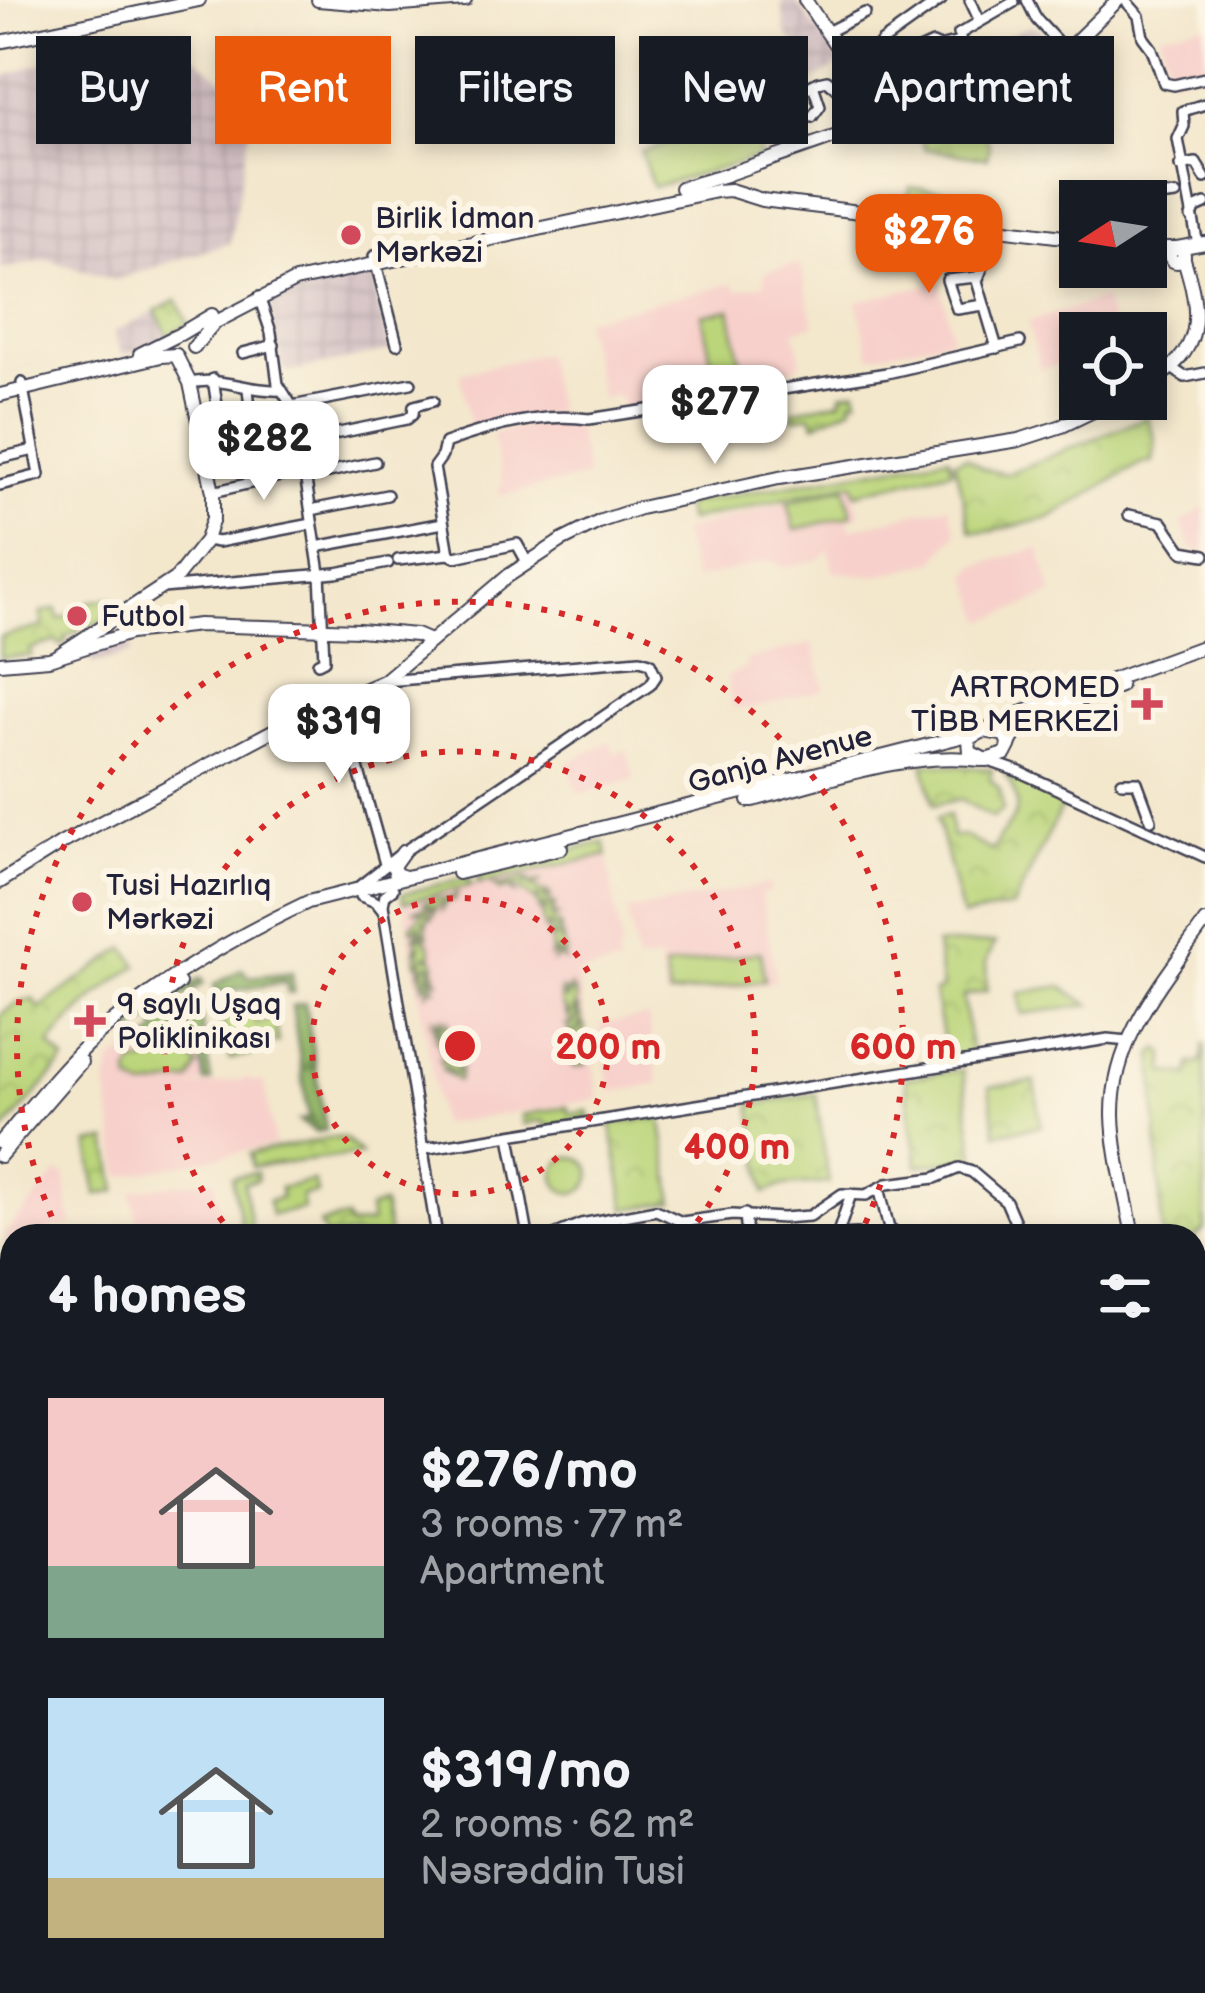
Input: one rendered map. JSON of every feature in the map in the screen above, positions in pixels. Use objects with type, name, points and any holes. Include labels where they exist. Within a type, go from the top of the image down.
[{"type":"main road","points":[[0,43],[199,0]]},
{"type":"main road","points":[[318,0],[390,6],[465,0]]},
{"type":"main road","points":[[805,0],[832,39]]},
{"type":"main road","points":[[1082,36],[1122,0]]},
{"type":"main road","points":[[0,392],[115,362],[178,335],[277,280],[699,193],[754,164],[832,137]]},
{"type":"main road","points":[[731,180],[750,198],[1059,236]]},
{"type":"main road","points":[[1167,252],[1177,254],[1200,245]]},
{"type":"main road","points":[[1167,373],[1200,331],[1200,290],[1177,254]]},
{"type":"main road","points":[[23,386],[154,357],[184,357],[208,327],[259,296],[295,281],[375,260]]},
{"type":"main road","points":[[178,335],[190,337],[194,349],[190,382]]},
{"type":"main road","points":[[60,654],[161,588],[189,566],[206,540],[213,518],[213,492],[190,382],[171,346],[178,335]]},
{"type":"main road","points":[[0,881],[292,720],[384,681],[526,562],[580,531],[640,508],[779,478],[1018,440],[1074,420]]},
{"type":"main road","points":[[107,639],[110,620]]},
{"type":"main road","points":[[0,664],[43,660],[107,639],[199,625],[416,634],[430,641]]},
{"type":"main road","name":"Ganja Avenue","points":[[355,894],[406,877],[984,731],[1013,716],[1205,650]]},
{"type":"main road","name":"Ganja Avenue","points":[[1008,748],[1013,733],[1029,720],[1205,650]]},
{"type":"main road","points":[[406,663],[406,673],[414,679]]},
{"type":"main road","points":[[984,731],[1002,733],[1008,748],[998,759],[984,760],[972,755],[967,744],[984,731]]},
{"type":"main road","name":"Ganja Avenue","points":[[355,894],[393,889],[906,761],[943,756],[984,760]]},
{"type":"main road","points":[[403,852],[394,860],[394,870],[406,877]]},
{"type":"main road","points":[[0,1143],[76,1055],[159,986],[249,933],[324,901],[355,894]]},
{"type":"main road","points":[[0,1156],[81,1062],[153,1001],[324,901]]},
{"type":"main road","points":[[1131,1224],[1113,1112],[1117,1073],[1128,1041],[1205,922]]},
{"type":"street","points":[[894,36],[941,0]]},
{"type":"street","points":[[1027,0],[1052,36]]},
{"type":"street","points":[[1122,0],[1139,16],[1141,33],[1164,82],[1174,85],[1205,78]]},
{"type":"street","points":[[973,1],[979,19]]},
{"type":"street","points":[[960,36],[979,19],[1013,2]]},
{"type":"street","points":[[827,32],[866,13]]},
{"type":"street","points":[[808,88],[827,80],[832,84]]},
{"type":"street","points":[[812,118],[820,106],[813,85]]},
{"type":"street","points":[[1200,245],[1178,139],[1184,126],[1183,111],[1205,104]]},
{"type":"street","points":[[1180,166],[1196,163],[1205,178]]},
{"type":"street","points":[[1167,196],[1176,195]]},
{"type":"street","points":[[1191,217],[1205,204]]},
{"type":"street","points":[[991,228],[988,254],[977,277],[998,348]]},
{"type":"street","points":[[375,260],[397,344]]},
{"type":"street","points":[[977,277],[947,280],[957,309],[984,305]]},
{"type":"street","points":[[259,296],[300,441],[320,573],[324,660],[318,663]]},
{"type":"street","points":[[448,554],[434,467],[445,442],[545,418],[589,418],[887,373],[1020,342]]},
{"type":"street","points":[[243,352],[274,345]]},
{"type":"street","points":[[1173,369],[1185,377],[1205,373]]},
{"type":"street","points":[[190,382],[213,379],[287,398]]},
{"type":"street","points":[[199,424],[219,418],[213,379]]},
{"type":"street","points":[[275,404],[287,398],[411,382]]},
{"type":"street","points":[[0,485],[39,475],[23,386]]},
{"type":"street","points":[[239,441],[251,427],[248,389]]},
{"type":"street","points":[[300,441],[406,419],[413,415],[414,406],[433,401]]},
{"type":"street","points":[[0,458],[34,450]]},
{"type":"street","points":[[213,492],[375,462]]},
{"type":"street","points":[[311,510],[387,496]]},
{"type":"street","points":[[1129,515],[1162,521],[1177,547],[1205,556]]},
{"type":"street","points":[[316,547],[443,523]]},
{"type":"street","points":[[206,540],[218,542],[312,524]]},
{"type":"street","points":[[161,588],[320,573],[448,554],[455,557],[517,544],[526,562]]},
{"type":"street","points":[[384,681],[640,660],[656,670],[650,685],[386,864],[355,894],[376,902],[384,912]]},
{"type":"street","points":[[345,697],[348,732],[386,864]]},
{"type":"street","points":[[1008,748],[1020,772]]},
{"type":"street","points":[[984,760],[1205,857]]},
{"type":"street","points":[[1122,782],[1137,782],[1151,820]]},
{"type":"street","points":[[393,889],[384,900],[384,912],[435,1224]]},
{"type":"street","points":[[423,1149],[1108,1040],[1128,1041]]},
{"type":"street","points":[[510,1136],[526,1224]]},
{"type":"street","points":[[587,1224],[656,1210],[682,1222],[746,1214],[809,1216],[832,1199],[965,1169],[1009,1205],[1016,1224]]},
{"type":"street","points":[[968,1188],[977,1176]]},
{"type":"street","points":[[880,1191],[888,1224]]},
{"type":"street","points":[[841,1224],[851,1194]]},
{"type":"street","points":[[746,1214],[746,1224]]},
{"type":"street","points":[[705,1224],[707,1218]]},
{"type":"street","points":[[773,1218],[774,1224]]},
{"type":"shaded area","points":[[781,0],[795,0],[832,51],[832,70],[809,84],[808,36],[785,32]]},
{"type":"shaded area","points":[[1205,24],[1205,71],[1170,78],[1160,33]]},
{"type":"shaded area","points":[[1030,26],[1044,36],[1007,36]]},
{"type":"shaded area","points":[[191,56],[195,57],[215,73],[215,144],[247,144],[230,243],[114,280],[47,259],[0,270],[0,78],[36,65],[36,144],[191,144]]},
{"type":"shaded area","points":[[795,264],[802,269],[814,325],[794,330],[801,358],[798,367],[679,390],[679,402],[623,410],[619,395],[601,399],[583,319],[734,283],[737,290],[765,284],[764,272]]},
{"type":"shaded area","points":[[371,271],[390,351],[290,372],[283,369],[268,299]]},
{"type":"shaded area","points":[[940,282],[952,338],[870,356],[857,301]]},
{"type":"shaded area","points":[[1104,298],[1108,312],[1060,312]]},
{"type":"shaded area","points":[[156,311],[168,336],[123,356],[113,332]]},
{"type":"shaded area","points":[[1059,312],[1059,364],[1040,370],[1028,322]]},
{"type":"shaded area","points":[[544,353],[557,412],[471,430],[460,373]]},
{"type":"shaded area","points":[[563,418],[575,422],[587,477],[500,496],[498,487],[503,485],[492,434]]},
{"type":"shaded area","points":[[853,484],[860,516],[848,519],[851,529],[949,505],[957,533],[935,561],[878,576],[833,572],[829,549],[820,559],[783,568],[770,561],[694,580],[681,531]]},
{"type":"shaded area","points":[[1205,507],[1205,551],[1192,549],[1181,523]]},
{"type":"shaded area","points":[[1040,548],[1053,595],[985,621],[969,575],[976,566]]},
{"type":"shaded area","points":[[125,637],[132,653],[93,664],[84,650]]},
{"type":"shaded area","points":[[813,643],[825,689],[746,709],[732,707],[727,677],[748,666],[746,660]]},
{"type":"shaded area","points":[[610,741],[614,753],[627,750],[635,780],[579,794],[567,763]]},
{"type":"shaded area","points":[[607,855],[622,950],[617,952],[619,965],[577,974],[599,1099],[440,1124],[404,902]]},
{"type":"shaded area","points":[[770,884],[771,891],[761,894],[776,979],[666,998],[659,960],[637,962],[627,911]]},
{"type":"shaded area","points":[[648,1017],[659,1084],[611,1092],[600,1024]]},
{"type":"shaded area","points":[[145,1037],[158,1055],[199,1048],[205,1082],[187,1088],[250,1078],[251,1082],[263,1081],[275,1145],[121,1177],[107,1088],[111,1063]]},
{"type":"shaded area","points":[[58,1173],[65,1176],[72,1224],[13,1224]]},
{"type":"shaded area","points":[[214,1178],[223,1224],[137,1224],[132,1191]]},
{"type":"green space","points":[[667,144],[756,144],[761,157],[653,187],[641,152]]},
{"type":"green space","points":[[923,144],[989,146],[987,158],[925,149]]},
{"type":"green space","points":[[910,187],[953,192],[951,205],[946,205],[945,213],[907,209]]},
{"type":"green space","points":[[177,300],[188,324],[168,336],[156,311]]},
{"type":"green space","points":[[730,309],[741,362],[713,368],[702,315]]},
{"type":"green space","points":[[856,390],[858,399],[851,400],[852,406],[815,424],[811,415],[794,418],[793,411],[842,400],[842,393]]},
{"type":"green space","points":[[1140,420],[1148,420],[1156,441],[1153,461],[1140,464],[1049,518],[993,531],[971,531],[954,461],[966,457],[983,469],[1006,474]]},
{"type":"green space","points":[[949,456],[952,470],[856,493],[853,483],[688,521],[683,504]]},
{"type":"green space","points":[[845,487],[852,515],[795,530],[788,502]]},
{"type":"green space","points":[[110,598],[122,609],[93,626],[89,620],[78,626],[61,646],[57,641],[30,649],[31,656],[0,658],[0,637],[44,626],[41,613],[56,609],[59,619],[88,609],[87,602]]},
{"type":"green space","points":[[923,763],[992,769],[990,779],[1000,790],[1003,810],[992,818],[961,799],[934,805]]},
{"type":"green space","points":[[1005,774],[1064,802],[1013,907],[962,917],[937,818],[949,815],[952,837],[964,836],[992,851],[1017,808]]},
{"type":"green space","points":[[604,842],[607,855],[477,884],[480,873]]},
{"type":"green space","points":[[467,877],[472,885],[404,902],[402,894]]},
{"type":"green space","points":[[528,879],[524,884],[542,881],[531,887],[550,894],[541,896],[555,904],[555,908],[546,905],[558,916],[550,915],[561,926],[561,930],[552,926],[563,936],[554,935],[565,945],[566,955],[559,953],[566,962],[559,957],[554,961],[557,950],[550,957],[553,934],[548,941],[550,924],[545,930],[545,908],[543,904],[541,912],[538,909],[538,894],[535,902],[517,886],[512,887],[518,895],[492,884],[503,886]]},
{"type":"green space","points":[[458,892],[441,912],[443,903],[438,904],[431,920],[434,907],[429,909],[427,927],[424,919],[428,938],[422,930],[422,937],[430,944],[432,957],[425,954],[435,966],[427,963],[437,976],[430,970],[429,974],[440,982],[430,978],[437,990],[432,986],[427,994],[429,983],[423,986],[428,975],[421,979],[426,965],[419,974],[424,956],[418,964],[416,959],[422,945],[415,951],[420,933],[413,939],[421,924],[412,930],[411,925],[425,912],[413,911]]},
{"type":"green space","points":[[995,943],[986,962],[987,991],[963,996],[972,1059],[947,1063],[934,992],[942,989],[936,945]]},
{"type":"green space","points":[[125,948],[138,965],[90,1001],[50,1045],[65,1061],[0,1135],[0,1015],[33,999],[39,1008]]},
{"type":"green space","points":[[760,952],[765,980],[669,996],[664,968]]},
{"type":"green space","points":[[242,969],[250,977],[292,972],[294,992],[288,993],[286,982],[216,993],[214,985]]},
{"type":"green space","points":[[201,978],[204,983],[132,1033],[128,1027]]},
{"type":"green space","points":[[571,985],[569,996],[574,991],[577,1001],[572,1014],[580,1007],[574,1023],[580,1014],[582,1018],[576,1034],[583,1024],[585,1029],[578,1044],[587,1038],[579,1052],[588,1046],[577,1061],[587,1056],[585,1065],[574,1067],[569,1050],[576,1055],[577,1051],[569,1041],[576,1043],[568,1031],[575,1035],[566,1025],[573,1025],[560,994],[568,1000],[562,990],[567,992]]},
{"type":"green space","points":[[1061,986],[1090,1005],[1022,1014],[1019,993]]},
{"type":"green space","points":[[271,1002],[278,1042],[260,1045],[261,1053],[230,1059],[221,1012],[253,1006],[256,1023],[266,1021],[263,1004]]},
{"type":"green space","points":[[305,1003],[326,1130],[316,1132],[299,1121],[309,1118],[292,1006]]},
{"type":"green space","points":[[199,1007],[211,1081],[205,1082],[199,1048],[158,1055],[147,1041],[157,1031],[156,1023],[172,1011],[176,1029],[191,1027],[189,1009]]},
{"type":"green space","points":[[443,1016],[442,1029],[448,1020],[451,1033],[447,1047],[452,1038],[454,1042],[449,1055],[456,1051],[452,1065],[458,1060],[455,1074],[461,1068],[458,1081],[441,1069],[453,1073],[440,1063],[439,1058],[450,1062],[435,1039],[445,1042],[433,1031],[442,1034],[432,1017],[440,1022]]},
{"type":"green space","points":[[1205,1043],[1205,1224],[1161,1224],[1153,1055],[1159,1049],[1165,1054],[1165,1072],[1189,1076],[1191,1063],[1201,1063]]},
{"type":"green space","points":[[186,1054],[198,1066],[190,1081],[144,1089],[131,1082],[135,1064]]},
{"type":"green space","points":[[963,1070],[975,1157],[918,1166],[905,1078]]},
{"type":"green space","points":[[1035,1082],[1041,1126],[996,1133],[989,1087]]},
{"type":"green space","points":[[816,1094],[829,1183],[781,1186],[765,1193],[751,1105]]},
{"type":"green space","points":[[567,1107],[570,1114],[588,1111],[590,1119],[546,1127],[544,1121],[523,1124],[522,1115]]},
{"type":"green space","points":[[661,1117],[674,1202],[626,1209],[611,1124]]},
{"type":"green space","points":[[344,1138],[361,1154],[252,1167],[250,1154]]},
{"type":"green space","points":[[108,1141],[117,1191],[97,1195],[89,1144]]},
{"type":"green space","points":[[573,1157],[585,1163],[591,1175],[585,1187],[573,1193],[561,1187],[555,1175],[561,1163]]},
{"type":"green space","points":[[256,1173],[257,1180],[244,1183],[250,1224],[241,1224],[232,1177]]},
{"type":"green space","points":[[314,1181],[317,1193],[301,1196],[303,1209],[271,1215],[268,1201],[281,1198],[280,1188]]},
{"type":"green space","points":[[383,1204],[387,1224],[363,1224],[371,1223],[369,1209]]},
{"type":"place","name":"Birlik İdman Mərkəzi","points":[[351,235]]},
{"type":"place","name":"Futbol","points":[[77,616]]},
{"type":"place","name":"ARTROMED TİBB MERKEZİ","points":[[1147,704]]},
{"type":"place","name":"Tusi Hazırlıq Mərkəzi","points":[[82,902]]},
{"type":"place","name":"9 saylı Uşaq Poliklinikası","points":[[90,1021]]}]
